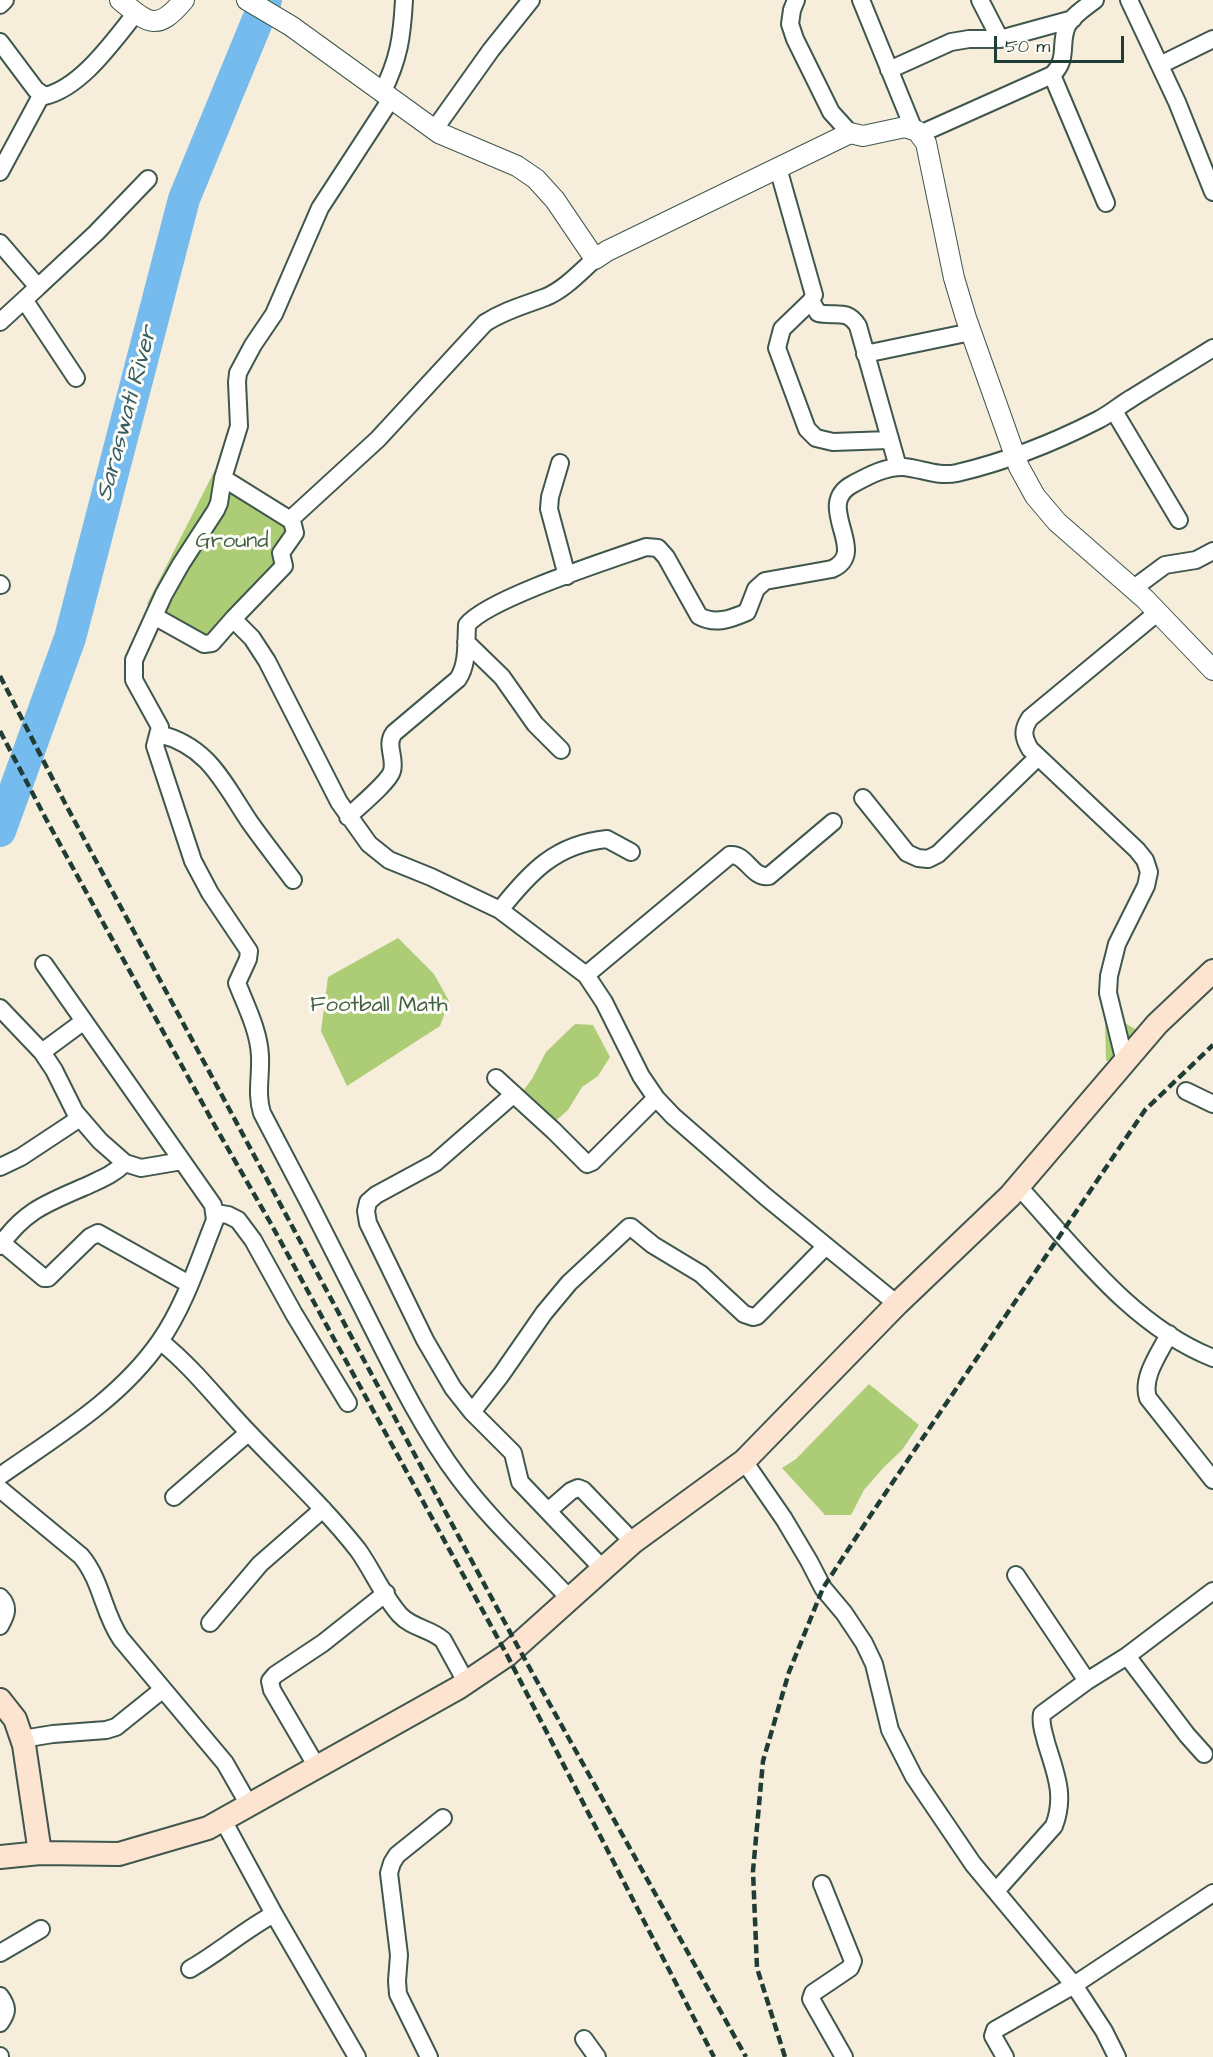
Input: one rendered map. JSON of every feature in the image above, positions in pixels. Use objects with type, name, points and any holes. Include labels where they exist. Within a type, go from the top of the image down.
[{"type":"main road","points":[[0,1857],[40,1853],[119,1854],[208,1828],[466,1682],[518,1647],[633,1542],[744,1461],[897,1304],[1018,1186],[1157,1024],[1213,971]]},
{"type":"main road","points":[[0,1700],[15,1719],[21,1739],[40,1853]]},
{"type":"street","points":[[0,5],[5,0]]},
{"type":"street","points":[[120,0],[136,13],[152,21],[162,21],[172,14],[184,0]]},
{"type":"street","points":[[247,0],[291,26],[434,130],[517,166],[536,179],[555,200],[595,259]]},
{"type":"street","points":[[404,0],[402,40],[386,96],[320,208],[274,314],[238,373],[239,426],[223,478],[219,503],[181,564],[154,616],[135,660],[133,672],[134,680],[159,724],[155,746],[193,861],[210,893],[249,951],[248,959],[237,983],[257,1036],[260,1056],[258,1103],[262,1113],[399,1381],[429,1432],[459,1478],[477,1500],[570,1599]]},
{"type":"street","points":[[434,130],[491,50],[531,0]]},
{"type":"street","points":[[796,0],[790,24],[795,39],[831,112],[850,133],[863,136],[905,127],[917,132],[1052,75],[1062,60],[1067,27],[1095,0]]},
{"type":"street","points":[[861,0],[917,132],[926,142],[954,278],[1016,456],[1035,496],[1057,522],[1134,588],[1213,670]]},
{"type":"street","points":[[980,0],[1000,39]]},
{"type":"street","points":[[1129,0],[1177,102],[1213,192]]},
{"type":"street","points":[[0,42],[36,90],[45,96],[54,94],[83,74],[136,13]]},
{"type":"street","points":[[889,70],[951,42],[969,39],[1000,39],[1073,19]]},
{"type":"street","points":[[1160,65],[1213,39]]},
{"type":"street","points":[[1052,75],[1106,203]]},
{"type":"street","points":[[0,172],[42,94]]},
{"type":"street","points":[[154,616],[204,645],[208,645],[284,566],[280,553],[295,533],[292,521],[296,513],[378,439],[485,323],[499,314],[559,290],[607,251],[850,133]]},
{"type":"street","points":[[778,168],[814,290],[811,301],[782,329],[777,348],[807,429],[816,438],[832,442],[889,440]]},
{"type":"street","points":[[0,322],[96,233],[148,179]]},
{"type":"street","points":[[0,243],[38,287]]},
{"type":"street","points":[[25,301],[76,378]]},
{"type":"street","points":[[811,301],[818,313],[829,316],[841,313],[848,315],[858,326],[898,467]]},
{"type":"street","points":[[865,354],[971,332]]},
{"type":"street","points":[[348,817],[386,780],[392,771],[390,742],[394,733],[458,679],[464,666],[467,625],[478,614],[526,591],[646,547],[658,548],[666,557],[699,616],[708,621],[717,622],[736,616],[747,612],[756,590],[765,581],[838,566],[846,556],[846,546],[837,511],[837,501],[841,492],[850,485],[886,469],[898,467],[940,475],[1016,456],[1097,421],[1213,348]]},
{"type":"street","points":[[1113,411],[1179,520]]},
{"type":"street","points":[[560,463],[550,497],[549,509],[567,576]]},
{"type":"street","points":[[223,478],[292,521]]},
{"type":"street","points":[[1134,588],[1165,565],[1196,560],[1213,551]]},
{"type":"street","points":[[1125,1062],[1108,993],[1109,976],[1117,944],[1146,885],[1149,872],[1145,860],[1137,850],[1038,757],[1024,739],[1024,728],[1030,718],[1158,612]]},
{"type":"street","points":[[233,619],[252,638],[267,661],[348,817],[378,854],[500,910],[586,975],[604,1002],[641,1076],[656,1098],[673,1116],[758,1190],[897,1304]]},
{"type":"street","points":[[466,642],[502,677],[535,724],[561,750]]},
{"type":"street","points":[[159,734],[180,741],[210,763],[251,824],[293,880]]},
{"type":"street","points":[[863,798],[907,854],[928,860],[938,854],[1038,757]]},
{"type":"street","points":[[586,975],[730,855],[737,855],[760,876],[769,876],[833,822]]},
{"type":"street","points":[[500,910],[524,880],[542,863],[558,853],[588,842],[607,839],[631,852]]},
{"type":"street","points":[[0,1476],[96,1409],[125,1382],[160,1341],[179,1308],[216,1213],[213,1205],[44,964]]},
{"type":"street","points":[[0,1008],[42,1052],[80,1118],[124,1163],[141,1167],[182,1161]]},
{"type":"street","points":[[42,1052],[84,1021]]},
{"type":"street","points":[[496,1078],[587,1164],[592,1162],[656,1098]]},
{"type":"street","points":[[1186,1091],[1213,1104]]},
{"type":"street","points":[[514,1094],[435,1163],[376,1195],[368,1202],[366,1211],[368,1223],[424,1340],[453,1388],[472,1412],[513,1453],[520,1482],[603,1569]]},
{"type":"street","points":[[0,1167],[21,1157],[80,1118]]},
{"type":"street","points":[[124,1163],[112,1174],[42,1205],[24,1217],[1,1245],[44,1278],[48,1278],[98,1233],[189,1284]]},
{"type":"street","points":[[1018,1186],[1120,1297],[1194,1351],[1213,1358]]},
{"type":"street","points":[[216,1213],[232,1216],[238,1220],[253,1240],[294,1314],[348,1403]]},
{"type":"street","points":[[472,1412],[544,1313],[569,1283],[629,1227],[653,1245],[701,1274],[744,1314],[753,1317],[757,1316],[826,1246]]},
{"type":"street","points":[[1169,1334],[1146,1381],[1145,1390],[1148,1398],[1213,1480]]},
{"type":"street","points":[[160,1341],[200,1378],[248,1433],[323,1509],[360,1553],[405,1619],[443,1640],[466,1682]]},
{"type":"street","points":[[174,1497],[248,1433]]},
{"type":"street","points":[[744,1461],[789,1527],[823,1588],[844,1613],[864,1643],[874,1664],[890,1730],[914,1777],[973,1864],[1074,1985],[1104,2031],[1117,2057]]},
{"type":"street","points":[[548,1511],[578,1488],[583,1490],[633,1542]]},
{"type":"street","points":[[0,1489],[81,1556],[91,1568],[112,1626],[162,1690],[225,1763],[249,1805]]},
{"type":"street","points":[[210,1623],[260,1564],[323,1509]]},
{"type":"street","points":[[1016,1575],[1087,1681]]},
{"type":"street","points":[[996,1891],[1054,1826],[1058,1816],[1061,1791],[1042,1729],[1042,1714],[1087,1681],[1127,1656],[1213,1591]]},
{"type":"street","points":[[317,1767],[272,1690],[270,1681],[386,1593]]},
{"type":"street","points":[[0,1597],[6,1605],[7,1612],[0,1626]]},
{"type":"street","points":[[1127,1656],[1204,1754]]},
{"type":"street","points":[[21,1739],[116,1727],[162,1690]]},
{"type":"street","points":[[429,2057],[398,1994],[399,1955],[389,1873],[397,1855],[443,1818]]},
{"type":"street","points":[[223,1820],[274,1914],[357,2057]]},
{"type":"street","points":[[822,1884],[853,1961],[850,1968],[813,1993],[811,1999],[844,2057]]},
{"type":"street","points":[[1005,2057],[993,2036],[995,2030],[1209,1903]]},
{"type":"street","points":[[190,1969],[274,1914]]},
{"type":"street","points":[[0,1953],[41,1929]]},
{"type":"street","points":[[0,1996],[7,2006],[7,2011],[0,2023]]},
{"type":"street","points":[[584,2039],[597,2057]]},
{"type":"green space","name":"Ground","points":[[215,470],[303,534],[208,643],[147,604]]},
{"type":"green space","name":"Football Math","points":[[398,938],[434,974],[449,1001],[440,1026],[347,1086],[321,1031],[328,977]]},
{"type":"green space","points":[[1105,1019],[1118,1019],[1140,1032],[1125,1054],[1106,1061]]},
{"type":"green space","points":[[575,1024],[593,1025],[610,1057],[598,1076],[582,1087],[568,1110],[552,1124],[519,1096],[532,1079],[546,1052]]},
{"type":"green space","points":[[869,1384],[919,1425],[902,1450],[864,1490],[851,1515],[825,1515],[782,1468],[796,1459]]},
{"type":"waterway","name":"Saraswati River","points":[[0,831],[70,638],[184,199],[266,0]]},
{"type":"railway","points":[[0,676],[66,805],[518,1647],[746,2057]]},
{"type":"railway","points":[[0,731],[46,819],[507,1655],[714,2057]]},
{"type":"railway","points":[[785,2057],[757,1968],[753,1871],[763,1761],[789,1672],[823,1588],[1145,1110],[1213,1045]]}]
